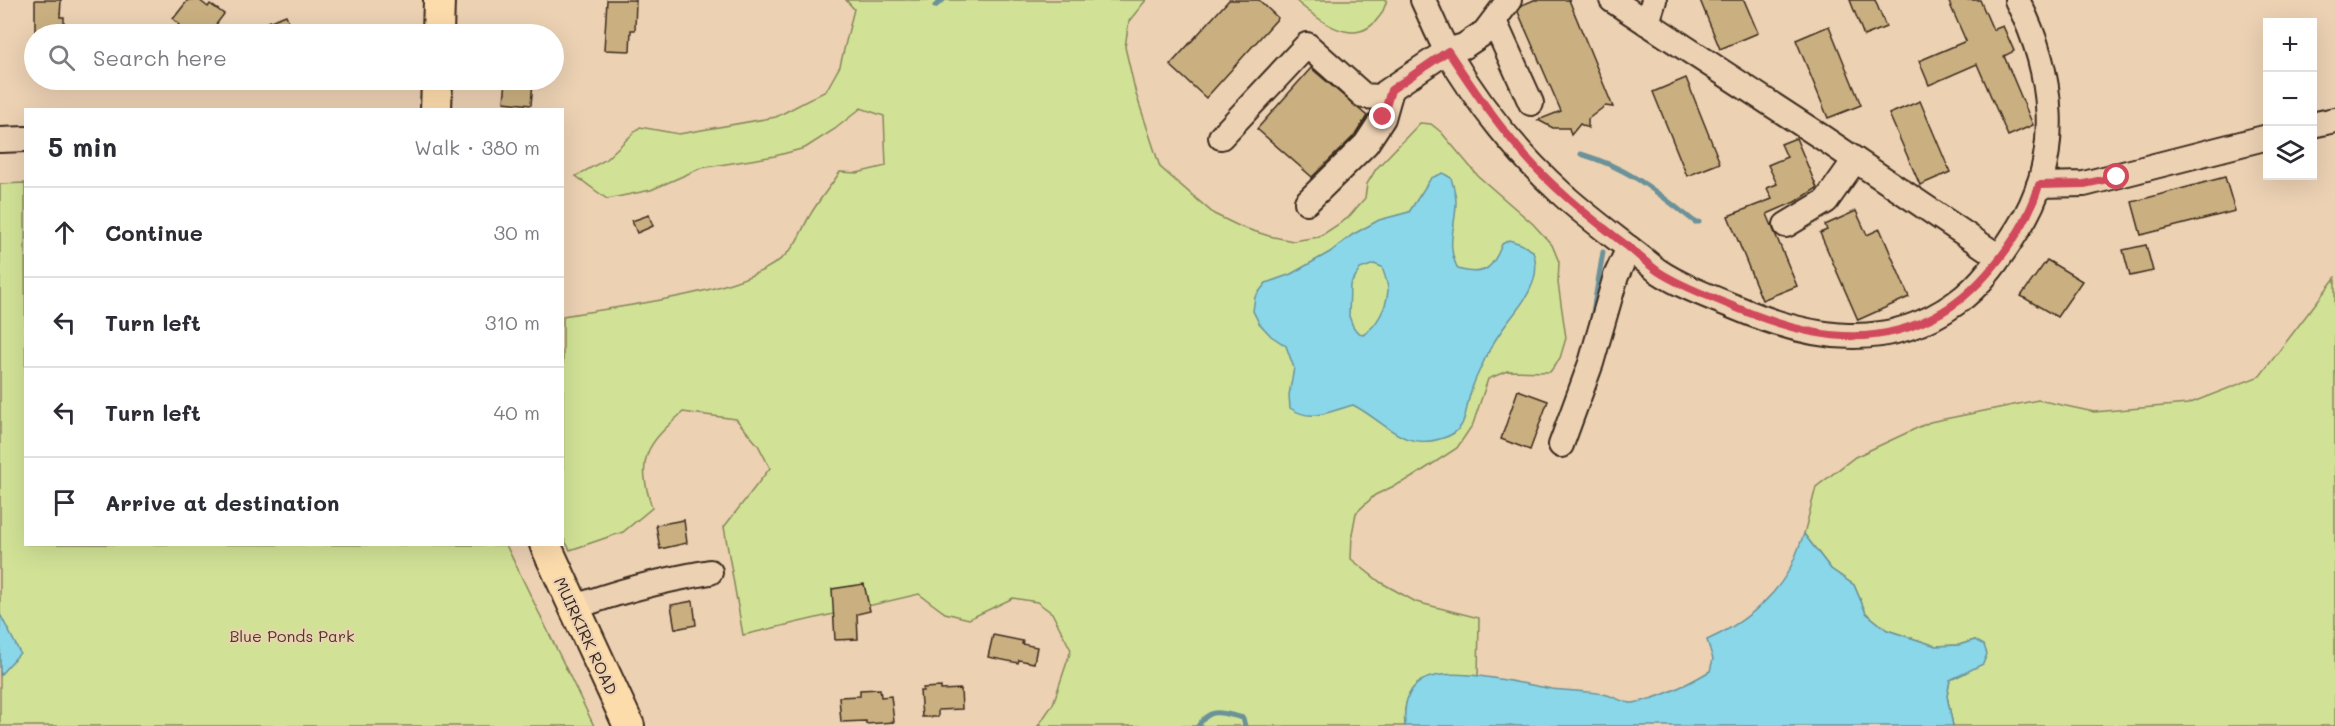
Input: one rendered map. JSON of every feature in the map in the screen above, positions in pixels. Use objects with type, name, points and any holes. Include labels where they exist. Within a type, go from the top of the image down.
[{"type":"main road","points":[[438,24],[439,0]]},
{"type":"main road","points":[[436,108],[437,90]]},
{"type":"main road","name":"MUIRKIRK ROAD","points":[[546,546],[629,726]]},
{"type":"street","points":[[1423,0],[1448,51],[1487,109],[1538,169],[1580,210],[1659,272],[1771,323],[1813,332],[1870,337],[1920,322],[1958,302],[1980,281],[2027,215],[2039,185],[2048,139],[2050,108],[2039,58],[2017,0]]},
{"type":"street","points":[[1221,137],[1307,45],[1364,96],[1379,97],[1448,51],[1485,32],[1509,0]]},
{"type":"street","points":[[1612,0],[1651,11],[1855,160],[1999,257]]},
{"type":"street","points":[[1494,21],[1531,103]]},
{"type":"street","points":[[1307,201],[1366,144],[1383,117],[1391,90]]},
{"type":"street","points":[[2317,124],[2335,120]]},
{"type":"street","points":[[2039,185],[2084,184],[2263,138]]},
{"type":"street","points":[[0,140],[24,140]]},
{"type":"street","points":[[1786,225],[1826,201],[1855,160]]},
{"type":"street","points":[[1561,445],[1591,363],[1616,276],[1629,248]]},
{"type":"street","points":[[573,608],[616,592],[710,572]]},
{"type":"green space","points":[[846,0],[1146,0],[1129,21],[1125,47],[1136,94],[1160,167],[1214,214],[1241,227],[1269,236],[1293,241],[1319,237],[1348,218],[1365,198],[1367,184],[1376,169],[1420,123],[1431,124],[1441,132],[1478,176],[1533,224],[1552,245],[1559,262],[1558,283],[1566,338],[1560,358],[1550,372],[1507,371],[1488,379],[1473,424],[1457,448],[1411,478],[1375,495],[1356,513],[1352,534],[1351,559],[1380,582],[1416,602],[1479,618],[1478,676],[1436,677],[1415,687],[1405,709],[1405,726],[1038,726],[1053,704],[1071,650],[1052,613],[1037,602],[1013,598],[969,619],[945,613],[919,594],[743,635],[724,527],[770,468],[758,445],[736,419],[683,412],[660,434],[647,454],[645,477],[652,508],[623,532],[570,550],[564,539],[564,316],[650,302],[718,287],[749,277],[774,264],[794,245],[813,211],[840,172],[857,173],[886,166],[884,116],[861,108],[835,129],[805,148],[775,156],[701,168],[651,190],[607,199],[576,176],[605,160],[640,127],[679,134],[776,117],[826,91],[840,66],[854,9]]},
{"type":"green space","points":[[1295,0],[1387,0],[1383,11],[1369,27],[1348,32],[1325,23]]},
{"type":"green space","name":"Blue Ponds Park","points":[[24,183],[24,546],[506,546],[594,726],[0,726],[0,184]]},
{"type":"green space","points":[[2335,278],[2335,726],[1953,726],[1947,696],[1950,680],[1965,673],[1975,640],[1959,645],[1936,646],[1887,630],[1866,613],[1854,585],[1831,569],[1804,534],[1816,487],[1855,457],[1930,422],[2038,400],[2094,412],[2188,404],[2260,376]]},
{"type":"water","points":[[1443,173],[1451,178],[1456,202],[1452,252],[1458,269],[1475,272],[1487,269],[1502,244],[1509,240],[1533,251],[1535,261],[1536,272],[1531,287],[1486,357],[1472,387],[1461,427],[1443,438],[1416,441],[1395,433],[1353,405],[1314,415],[1306,415],[1290,408],[1289,395],[1294,368],[1286,346],[1271,336],[1259,323],[1253,311],[1255,297],[1266,283],[1291,274],[1379,220],[1409,212],[1431,178]],"holes":[[[1374,264],[1382,267],[1388,287],[1386,303],[1377,321],[1363,335],[1354,329],[1349,316],[1350,285],[1360,269]]]},
{"type":"water","points":[[1804,534],[1831,569],[1854,585],[1866,613],[1887,630],[1936,646],[1959,645],[1975,640],[1984,645],[1987,654],[1983,664],[1950,680],[1947,696],[1953,726],[1405,726],[1405,707],[1409,695],[1421,681],[1433,676],[1449,674],[1485,677],[1552,689],[1603,694],[1629,703],[1663,695],[1683,686],[1710,671],[1713,659],[1707,640],[1743,620],[1774,592],[1789,570]]},
{"type":"water","points":[[0,614],[20,653],[0,675]]},
{"type":"building","points":[[35,0],[61,0],[60,17],[64,17],[64,24],[35,24]]},
{"type":"building","points":[[188,0],[199,0],[208,7],[210,4],[224,14],[216,24],[179,24],[173,19]]},
{"type":"building","points":[[607,0],[636,0],[635,30],[631,30],[630,51],[604,50]]},
{"type":"building","points":[[1229,0],[1259,0],[1278,18],[1206,98],[1170,65]]},
{"type":"building","points":[[1534,0],[1569,0],[1613,107],[1605,106],[1588,119],[1588,128],[1580,124],[1571,135],[1569,128],[1553,128],[1538,120],[1561,111],[1518,12],[1522,5]]},
{"type":"building","points":[[1700,0],[1744,0],[1758,33],[1720,49]]},
{"type":"building","points":[[1850,0],[1875,0],[1886,27],[1864,36]]},
{"type":"building","points":[[1948,0],[1980,0],[1993,30],[2003,26],[2014,51],[2004,56],[2033,125],[2008,136],[1977,64],[1929,85],[1919,61],[1966,41]]},
{"type":"building","points":[[286,15],[290,24],[262,24]]},
{"type":"building","points":[[1829,26],[1861,105],[1828,118],[1796,40]]},
{"type":"building","points":[[1311,68],[1367,116],[1355,135],[1312,177],[1257,129]]},
{"type":"building","points":[[1686,78],[1720,163],[1687,176],[1653,92]]},
{"type":"building","points":[[505,90],[532,90],[531,105],[504,102]]},
{"type":"building","points":[[1920,101],[1950,172],[1920,185],[1889,114]]},
{"type":"building","points":[[1796,138],[1817,188],[1797,201],[1767,214],[1797,286],[1762,300],[1728,216],[1772,199],[1767,188],[1777,184],[1768,165],[1787,157],[1781,144]]},
{"type":"building","points":[[2225,177],[2235,211],[2141,235],[2132,202]]},
{"type":"building","points":[[1856,211],[1867,235],[1880,229],[1909,297],[1858,320],[1820,233],[1827,230],[1825,225]]},
{"type":"building","points":[[649,215],[653,226],[637,233],[632,221]]},
{"type":"building","points":[[2146,245],[2153,271],[2130,276],[2123,250]]},
{"type":"building","points":[[2047,260],[2082,281],[2057,317],[2021,296]]},
{"type":"building","points":[[1518,390],[1548,401],[1530,450],[1501,439]]},
{"type":"building","points":[[684,520],[687,543],[660,549],[656,525]]},
{"type":"building","points":[[864,584],[870,611],[857,614],[858,639],[835,640],[832,589]]},
{"type":"building","points":[[693,601],[696,625],[675,629],[671,605]]},
{"type":"building","points":[[993,635],[1023,641],[1022,644],[1037,647],[1034,663],[1019,660],[1018,663],[988,657]]},
{"type":"building","points":[[941,687],[941,690],[961,689],[962,709],[938,710],[938,717],[922,717],[920,691],[923,691],[923,688]]},
{"type":"building","points":[[880,689],[881,697],[891,696],[894,722],[866,724],[866,721],[841,722],[839,697],[860,696],[860,690]]},
{"type":"waterway","points":[[935,6],[943,0]]},
{"type":"waterway","points":[[1581,154],[1628,174],[1655,191],[1695,222],[1699,222]]},
{"type":"waterway","points":[[1591,324],[1603,252]]},
{"type":"waterway","points":[[1198,726],[1212,713],[1243,718],[1245,726]]},
{"type":"route","points":[[1383,117],[1391,90],[1414,72],[1448,51],[1500,125],[1538,169],[1580,210],[1659,272],[1771,323],[1797,330],[1844,336],[1870,337],[1885,333],[1920,322],[1958,302],[1980,281],[2007,246],[2027,215],[2039,185],[2067,186],[2117,177]]}]
